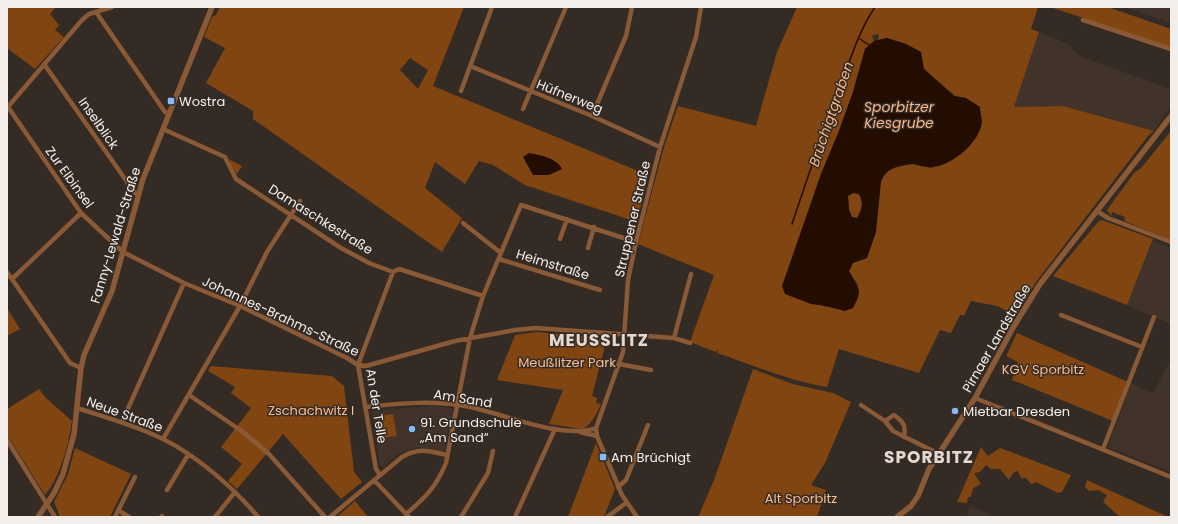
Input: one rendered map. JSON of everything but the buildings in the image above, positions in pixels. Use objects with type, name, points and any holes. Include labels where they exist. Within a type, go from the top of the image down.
[{"type":"street","points":[[8,108],[82,20],[89,14],[112,7]]},
{"type":"street","name":"Fanny-Lewald-Straße","points":[[38,517],[54,493],[63,474],[74,434],[81,368],[84,355],[112,291],[137,194],[212,7]]},
{"type":"street","points":[[461,91],[492,7]]},
{"type":"street","points":[[523,109],[566,7]]},
{"type":"street","points":[[592,116],[626,36],[632,7]]},
{"type":"street","name":"Struppener Straße","points":[[637,517],[626,503],[618,487],[597,436],[596,428],[623,352],[626,336],[628,280],[636,242],[660,147],[696,37],[700,7]]},
{"type":"street","points":[[96,12],[165,112],[169,114]]},
{"type":"street","points":[[1083,20],[1171,49]]},
{"type":"street","name":"Inselblick","points":[[44,64],[137,194]]},
{"type":"street","name":"Hüfnerweg","points":[[470,66],[592,116],[660,147]]},
{"type":"street","name":"Zur Elbinsel","points":[[8,108],[81,213],[123,252]]},
{"type":"street","name":"Pirnaer Landstraße","points":[[897,517],[910,506],[918,496],[929,469],[975,398],[1014,326],[1040,284],[1170,118]]},
{"type":"street","name":"Damaschkestraße","points":[[163,129],[225,157],[236,179],[341,248],[369,263],[393,272],[399,269],[483,296]]},
{"type":"street","points":[[162,439],[240,306],[267,252],[300,201]]},
{"type":"street","points":[[374,480],[407,515],[427,496],[439,480],[447,455],[470,338],[483,296],[507,237],[510,235],[521,205],[594,227],[636,242]]},
{"type":"street","points":[[1097,211],[1108,218],[1171,242]]},
{"type":"street","points":[[12,279],[81,213]]},
{"type":"street","points":[[560,239],[567,219]]},
{"type":"street","name":"Heimstraße","points":[[463,223],[501,253]]},
{"type":"street","points":[[588,248],[594,227]]},
{"type":"street","name":"Johannes-Brahms-Straße","points":[[123,252],[184,283],[240,306],[348,358],[358,365],[366,366],[470,338],[528,328],[626,336],[674,338],[690,344]]},
{"type":"street","name":"Heimstraße","points":[[499,259],[600,290]]},
{"type":"street","points":[[7,272],[70,363],[81,368]]},
{"type":"street","name":"An der Telle","points":[[380,475],[376,469],[358,365],[393,272]]},
{"type":"street","points":[[674,338],[691,274]]},
{"type":"street","points":[[122,422],[184,283]]},
{"type":"street","points":[[1061,316],[1142,347]]},
{"type":"street","points":[[1103,449],[1154,317]]},
{"type":"street","points":[[619,364],[651,370]]},
{"type":"street","points":[[189,395],[243,432],[269,454],[325,517]]},
{"type":"street","points":[[975,398],[1171,477]]},
{"type":"street","name":"Am Sand","points":[[366,407],[416,403],[457,406],[555,429],[597,436]]},
{"type":"street","points":[[861,405],[885,421],[893,431],[939,454]]},
{"type":"street","name":"Neue Straße","points":[[77,408],[122,422],[162,439],[210,470],[235,492],[258,517]]},
{"type":"street","points":[[885,421],[894,416],[903,421],[905,428],[904,437]]},
{"type":"street","points":[[618,487],[626,480],[648,425]]},
{"type":"street","name":"Am Sand","points":[[579,432],[596,428]]},
{"type":"street","points":[[515,517],[555,429]]},
{"type":"street","points":[[7,440],[54,517]]},
{"type":"street","points":[[330,517],[402,457],[416,450],[447,455]]},
{"type":"street","points":[[461,517],[488,473],[493,450]]},
{"type":"street","points":[[167,490],[188,455]]},
{"type":"street","points":[[115,517],[135,477]]},
{"type":"street","points":[[215,517],[235,492]]},
{"type":"street","points":[[607,517],[626,503]]},
{"type":"street","points":[[118,510],[129,517]]},
{"type":"shaded area","points":[[1123,7],[1171,7],[1171,23]]},
{"type":"shaded area","points":[[1039,32],[1068,44],[1079,56],[1171,89],[1171,106],[1154,131],[1063,106],[1014,107]]},
{"type":"shaded area","points":[[1153,241],[1171,248],[1171,324],[1127,305]]},
{"type":"shaded area","points":[[1171,359],[1171,472],[1108,447],[1131,383],[1153,393]]},
{"type":"shaded area","name":"91. Grundschule „Am Sand“","points":[[428,406],[453,408],[445,452],[418,447],[397,454],[383,467],[380,465],[372,411]]},
{"type":"shaded area","points":[[970,506],[996,517],[966,517]]},
{"type":"green space","points":[[7,7],[56,7],[50,14],[59,25],[55,30],[64,37],[35,69],[7,48]]},
{"type":"green space","points":[[220,7],[464,7],[433,86],[648,175],[637,222],[525,185],[493,165],[479,161],[465,184],[435,162],[425,188],[462,218],[442,252],[253,119],[253,111],[206,83],[225,48],[204,37],[212,17],[216,15]],"holes":[[[410,58],[428,70],[418,89],[400,70]]]},
{"type":"green space","points":[[797,7],[1038,7],[1031,29],[1039,32],[1014,107],[1063,106],[1154,131],[1148,136],[1036,282],[1016,315],[997,306],[971,301],[964,316],[960,315],[951,333],[940,330],[919,373],[839,349],[827,387],[785,377],[717,353],[719,349],[716,352],[690,342],[714,275],[638,244],[664,147],[678,106],[756,126],[777,52]],"holes":[[[877,34],[879,35],[878,40],[887,38],[906,44],[924,69],[955,96],[966,98],[982,122],[977,136],[969,146],[932,168],[912,164],[889,169],[883,175],[849,271],[858,285],[826,307],[811,304],[783,286],[821,174],[853,92],[865,49],[874,41],[872,36]]]},
{"type":"green space","points":[[1050,7],[1108,7],[1171,29],[1171,47]]},
{"type":"green space","points":[[1171,131],[1171,240],[1124,221],[1125,217],[1112,212],[1111,216],[1107,210],[1134,173],[1142,167]]},
{"type":"green space","points":[[231,160],[242,166],[237,174],[229,162]]},
{"type":"green space","points":[[853,193],[859,194],[862,200],[861,209],[857,218],[852,217],[849,210],[848,196]]},
{"type":"green space","points":[[1102,220],[1153,239],[1127,305],[1053,276],[1098,222]]},
{"type":"green space","points":[[7,308],[20,329],[7,336]]},
{"type":"green space","name":"Meußlitzer Park","points":[[536,332],[607,338],[592,396],[597,398],[596,403],[601,404],[592,422],[582,429],[549,424],[563,390],[497,380],[515,335]]},
{"type":"green space","name":"KGV Sporbitz","points":[[1017,333],[1128,382],[1113,421],[1012,380],[1018,362],[1006,356]]},
{"type":"green space","name":"Zschachwitz I","points":[[211,366],[332,376],[344,386],[354,472],[362,482],[341,499],[283,434],[237,489],[228,481],[242,464],[221,447],[251,408],[231,393],[235,387],[208,371]]},
{"type":"green space","name":"Alt Sporbitz","points":[[753,369],[793,384],[833,393],[851,402],[825,463],[811,485],[826,490],[817,517],[698,517],[714,480]]},
{"type":"green space","points":[[39,389],[46,398],[72,421],[60,470],[45,495],[7,435],[7,409]]},
{"type":"green space","points":[[393,414],[397,436],[382,438],[378,416]]},
{"type":"green space","points":[[596,443],[615,489],[604,517],[568,517]]},
{"type":"green space","points":[[981,447],[988,456],[1000,448],[1071,475],[1062,492],[1058,493],[1036,482],[1031,484],[1026,478],[1021,478],[1018,471],[1014,472],[1009,480],[1000,469],[991,469],[986,465],[980,472],[974,473],[981,484],[973,488],[971,497],[968,497],[967,503],[957,502]]},
{"type":"green space","points":[[75,448],[131,474],[110,517],[60,517],[54,502],[68,474]]},
{"type":"green space","points":[[1087,480],[1166,517],[1119,516],[1103,502],[1107,495],[1098,490],[1089,491],[1085,487]]},
{"type":"green space","points":[[355,501],[368,517],[337,517]]},
{"type":"water","name":"Sporbitzer Kiesgrube","points":[[887,38],[906,44],[921,52],[924,69],[954,96],[966,98],[980,107],[982,122],[976,138],[956,158],[940,166],[925,167],[913,164],[898,166],[889,171],[883,177],[881,182],[876,232],[867,258],[853,263],[849,271],[859,293],[853,308],[845,311],[811,304],[785,294],[782,286],[821,174],[853,92],[865,49],[874,41]],"holes":[[[853,193],[859,194],[862,200],[862,206],[857,218],[852,217],[849,210],[848,196]]]},
{"type":"water","points":[[529,153],[543,156],[552,160],[560,165],[562,169],[549,175],[533,175],[523,157]]},
{"type":"waterway","name":"Brüchigtgraben","points":[[792,224],[852,53],[860,34],[875,7]]},
{"type":"waterway","points":[[860,39],[869,45]]},
{"type":"place","name":"Wostra","points":[[171,101]]},
{"type":"place","name":"Mietbar Dresden","points":[[955,411]]},
{"type":"place","name":"91. Grundschule „Am Sand“","points":[[412,429]]},
{"type":"place","name":"Am Brüchigt","points":[[603,457]]},
{"type":"district","name":"MEUSSLITZ","points":[[599,340]]},
{"type":"district","name":"SPORBITZ","points":[[929,457]]}]
